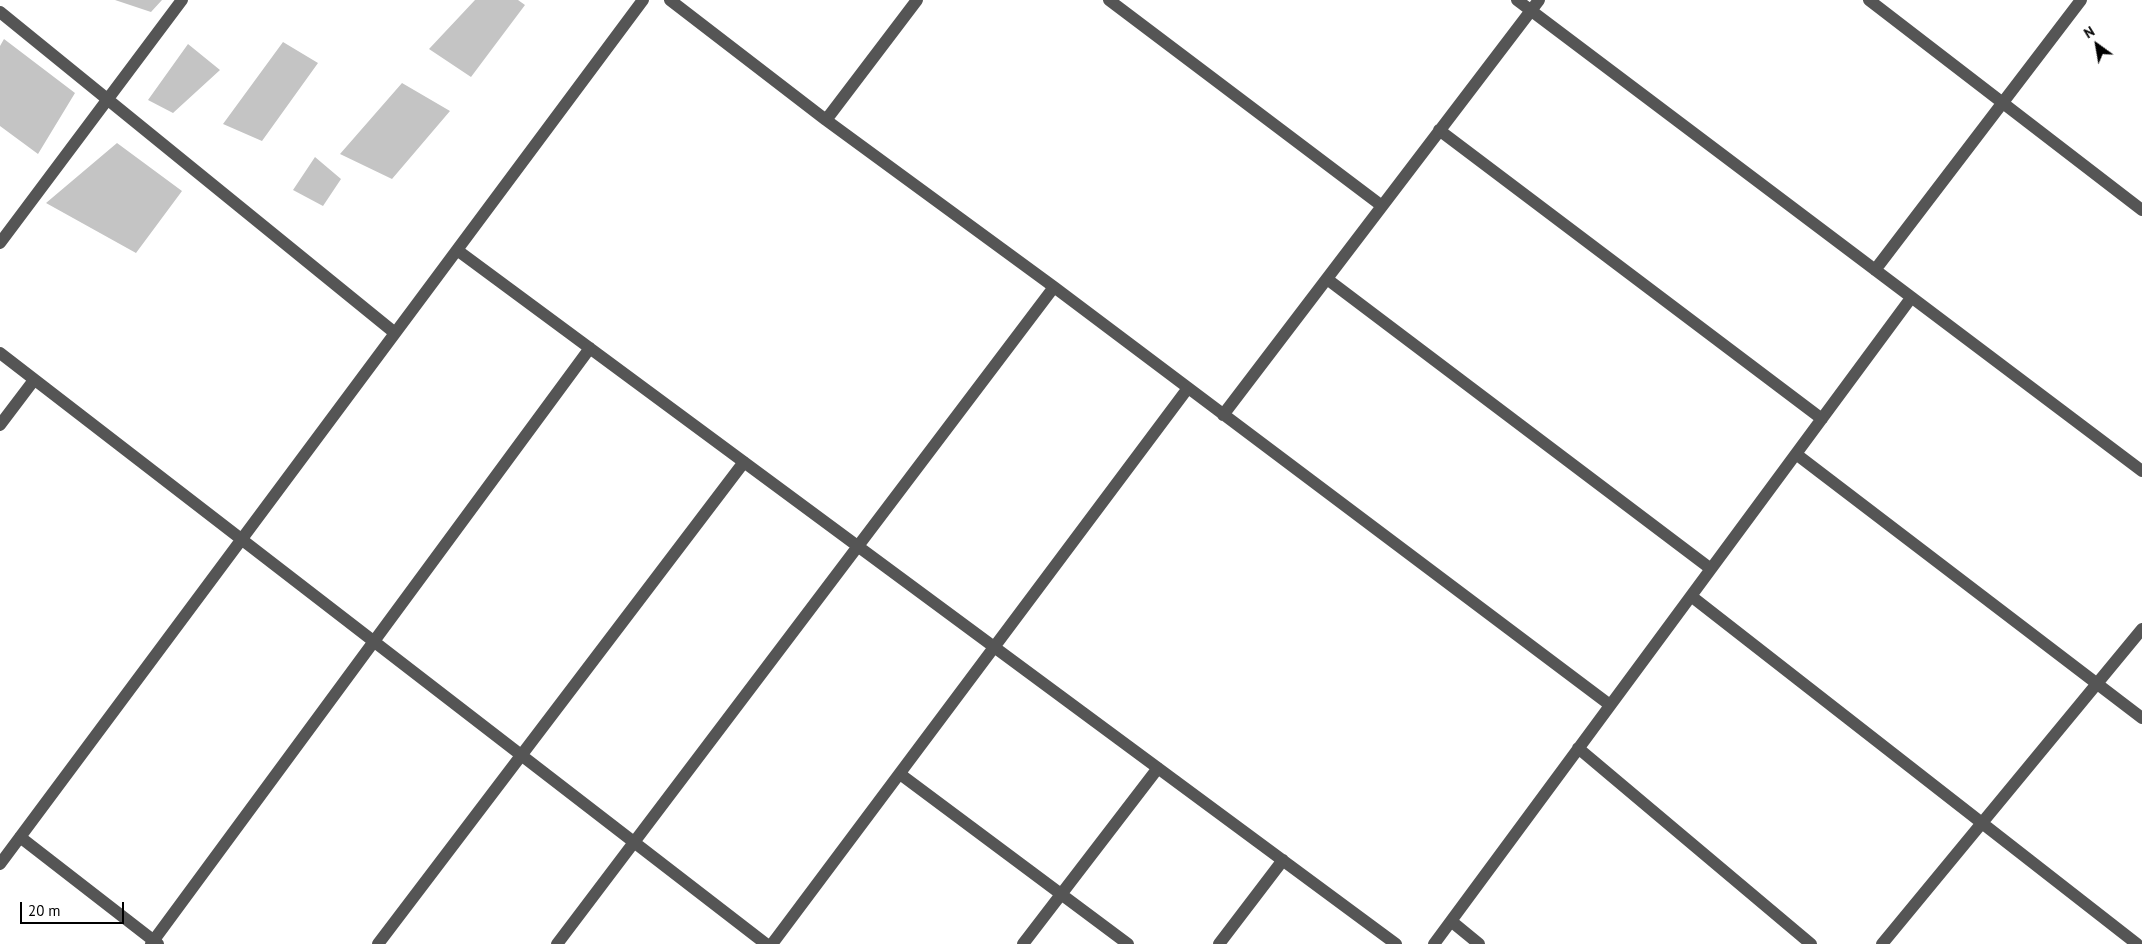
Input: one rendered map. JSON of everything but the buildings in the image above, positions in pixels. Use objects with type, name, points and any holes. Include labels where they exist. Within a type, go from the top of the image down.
[{"type":"street","points":[[0,244],[182,0]]},
{"type":"street","points":[[0,864],[643,0]]},
{"type":"street","points":[[670,0],[826,120],[1054,287],[1610,705]]},
{"type":"street","points":[[826,120],[917,0]]},
{"type":"street","points":[[1109,0],[1382,206]]},
{"type":"street","points":[[1517,0],[1535,5],[1911,298],[2142,472]]},
{"type":"street","points":[[1868,0],[2142,210]]},
{"type":"street","points":[[1875,270],[2081,0]]},
{"type":"street","points":[[1223,415],[1535,5]]},
{"type":"street","points":[[0,12],[395,333]]},
{"type":"street","points":[[1439,130],[1822,419]]},
{"type":"street","points":[[457,250],[1396,944]]},
{"type":"street","points":[[1327,278],[1711,569]]},
{"type":"street","points":[[557,944],[1054,287]]},
{"type":"street","points":[[1434,944],[1911,298]]},
{"type":"street","points":[[20,837],[154,943],[373,641],[590,348]]},
{"type":"street","points":[[0,353],[766,944]]},
{"type":"street","points":[[0,425],[34,380]]},
{"type":"street","points":[[772,944],[1188,388]]},
{"type":"street","points":[[1796,454],[2142,718]]},
{"type":"street","points":[[378,944],[744,462]]},
{"type":"street","points":[[1691,596],[1982,823],[2137,941]]},
{"type":"street","points":[[1882,944],[2142,629]]},
{"type":"street","points":[[1578,748],[1811,944]]},
{"type":"street","points":[[1023,944],[1158,768]]},
{"type":"street","points":[[900,774],[1128,944]]},
{"type":"street","points":[[1219,944],[1283,860]]},
{"type":"street","points":[[1451,921],[1479,944]]}]
